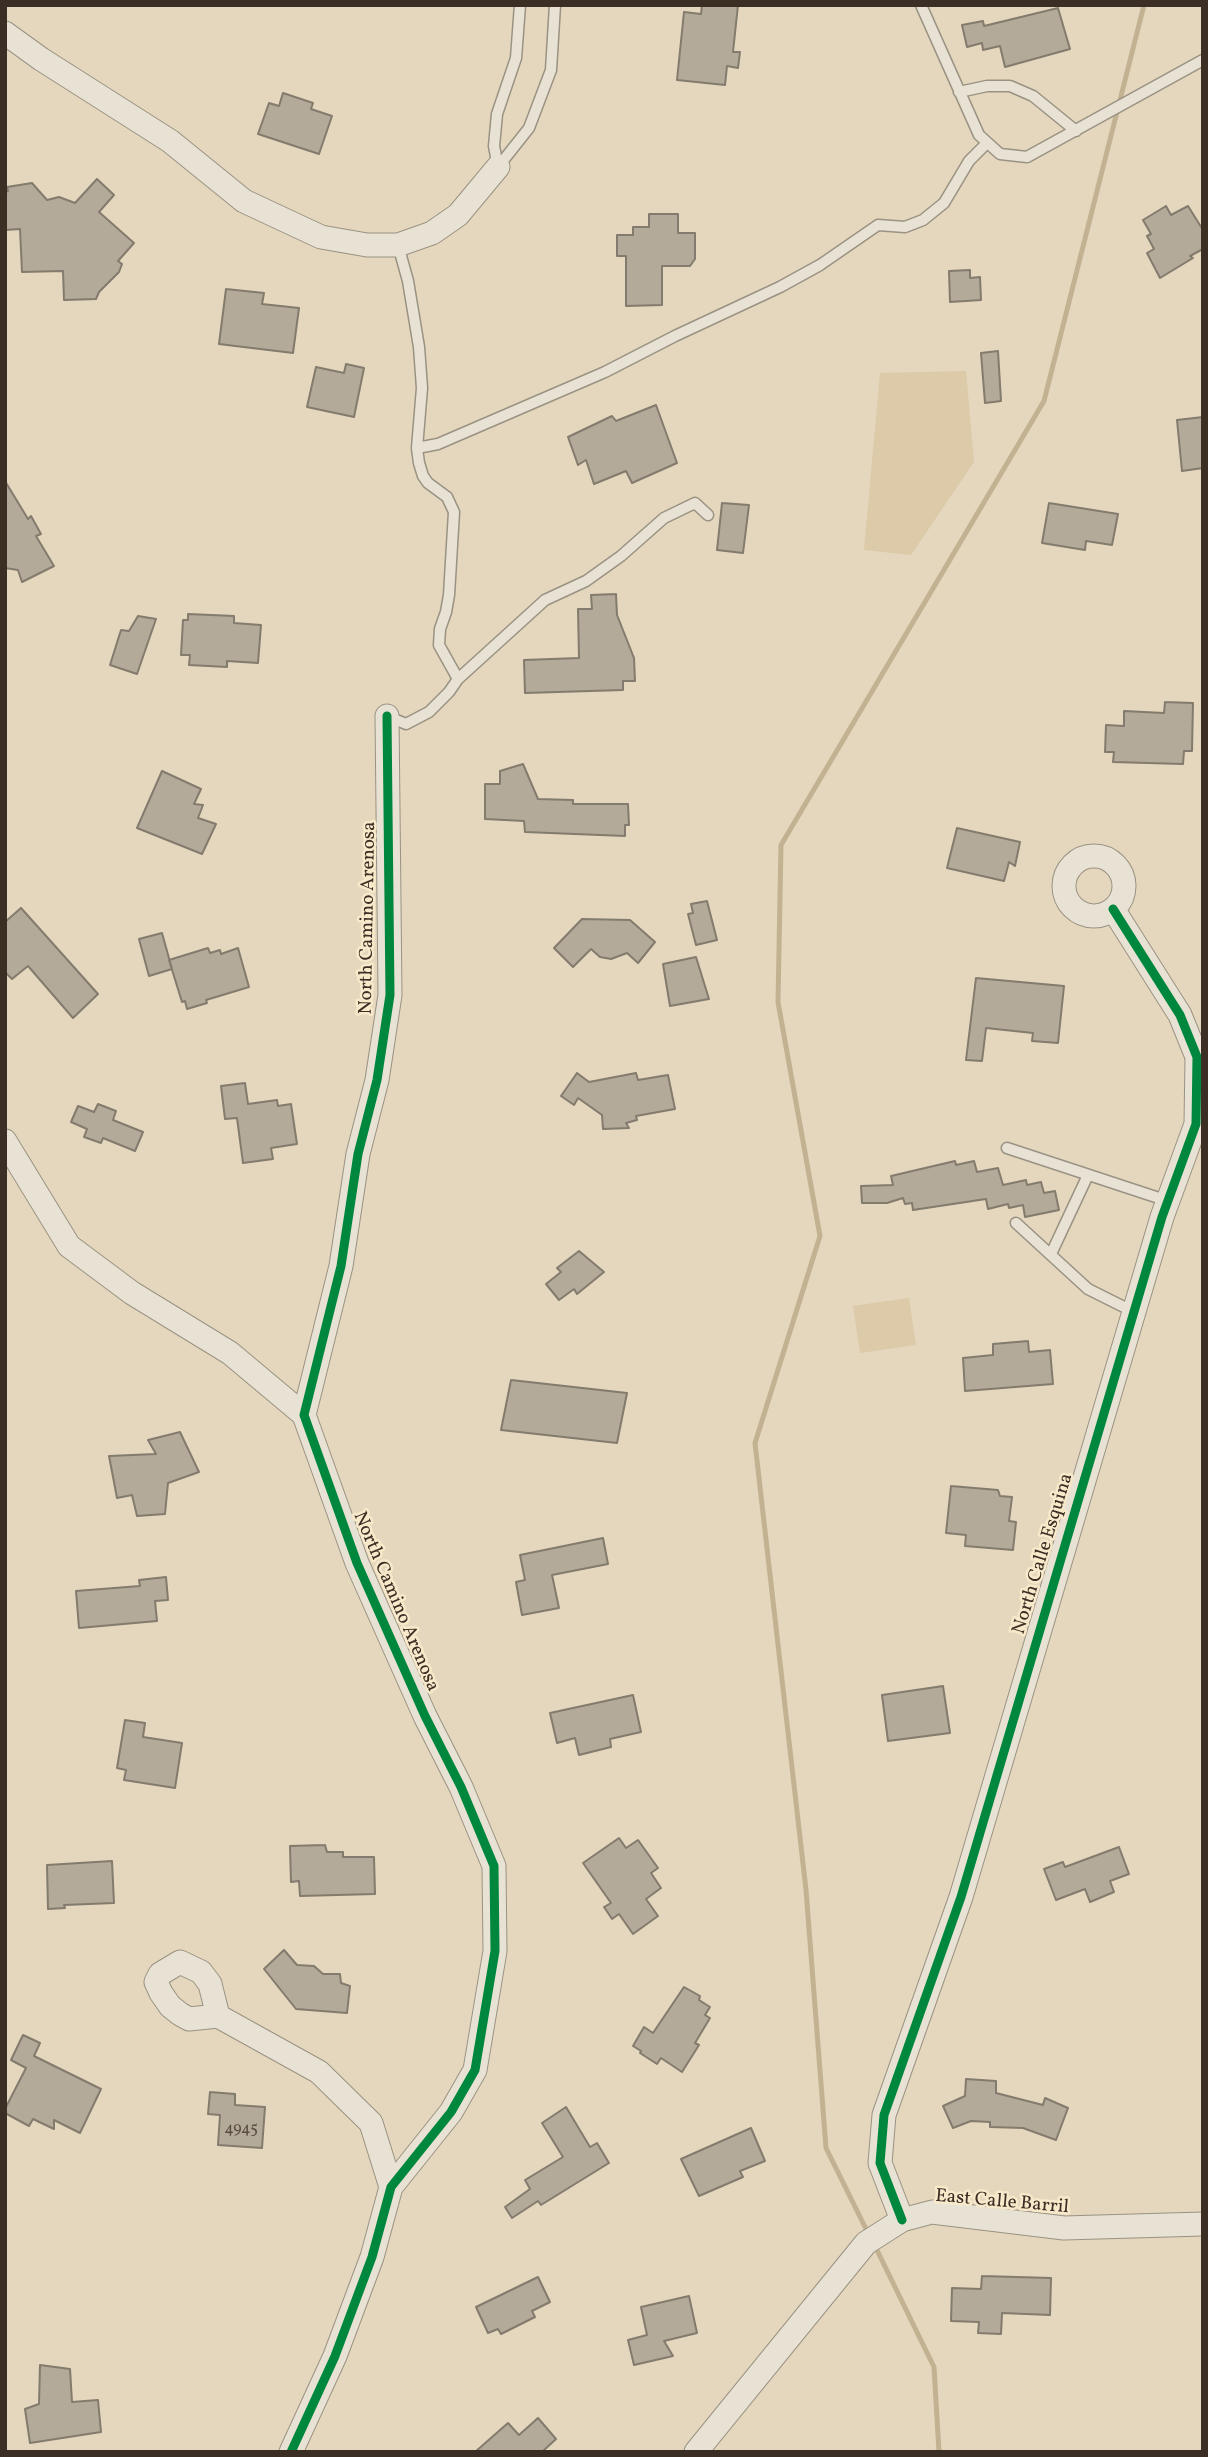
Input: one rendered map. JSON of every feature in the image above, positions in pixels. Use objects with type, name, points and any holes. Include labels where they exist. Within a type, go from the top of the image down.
[{"type":"street","points":[[5,33],[170,141],[244,201],[321,237],[367,245],[398,245],[432,233],[458,215],[498,167]]},
{"type":"street","name":"North Camino Arenosa","points":[[291,2452],[335,2356],[372,2257],[391,2187],[450,2112],[475,2070],[495,1951],[494,1866],[461,1787],[425,1716],[357,1563],[304,1415],[341,1266],[358,1154],[377,1080],[390,995],[387,716]]},
{"type":"street","name":"North Calle Esquina","points":[[902,2220],[880,2162],[884,2115],[961,1896],[1134,1312],[1168,1201],[1196,1124],[1197,1056],[1180,1015],[1113,909]]},
{"type":"street","points":[[5,1142],[69,1246],[132,1293],[230,1353],[304,1415]]},
{"type":"street","points":[[218,2016],[319,2072],[371,2123],[391,2187]]},
{"type":"street","name":"East Calle Barril","points":[[695,2452],[866,2244],[902,2220],[932,2212],[1064,2228],[1203,2224]]},
{"type":"lane","points":[[498,167],[494,146],[497,114],[516,58],[520,5]]},
{"type":"lane","points":[[498,167],[529,128],[551,70],[555,5]]},
{"type":"lane","points":[[921,5],[979,135],[1000,154],[1027,157],[1203,60]]},
{"type":"lane","points":[[959,92],[987,86],[1010,86],[1033,96],[1076,131]]},
{"type":"lane","points":[[417,448],[438,444],[604,372],[780,287],[820,265],[878,225],[905,227],[923,220],[944,203],[969,161],[987,142]]},
{"type":"lane","points":[[398,245],[408,281],[419,346],[422,388],[417,448],[419,463],[423,476],[447,497],[454,512],[449,594],[439,645],[458,679]]},
{"type":"lane","points":[[387,716],[406,724],[429,712],[458,679],[545,600],[586,581],[621,556],[664,518],[695,503],[708,515]]},
{"type":"lane","points":[[1007,1147],[1168,1201]]},
{"type":"lane","points":[[1051,1254],[1088,1175]]},
{"type":"lane","points":[[1016,1223],[1088,1289],[1134,1312]]},
{"type":"shaded area","points":[[966,371],[974,462],[911,555],[864,550],[880,373]]},
{"type":"shaded area","points":[[909,1298],[916,1345],[860,1353],[853,1306]]},
{"type":"building","points":[[702,5],[738,5],[733,52],[740,52],[738,68],[727,66],[725,85],[677,80],[684,12],[701,14]]},
{"type":"building","points":[[1058,8],[1070,49],[1005,67],[1000,46],[983,50],[982,43],[967,47],[962,25],[983,21],[984,26]]},
{"type":"building","points":[[283,93],[313,103],[311,109],[332,116],[319,154],[258,134],[269,103],[279,106]]},
{"type":"building","points":[[97,179],[114,195],[99,212],[134,243],[118,261],[122,264],[119,272],[99,292],[96,299],[64,300],[63,271],[22,272],[20,229],[5,230],[5,192],[8,191],[7,187],[32,183],[47,200],[59,197],[75,203]]},
{"type":"building","points":[[1166,206],[1171,215],[1188,206],[1203,230],[1203,249],[1160,278],[1147,253],[1154,249],[1147,236],[1151,234],[1143,220]]},
{"type":"building","points":[[649,214],[678,214],[678,233],[695,233],[695,259],[690,266],[662,266],[662,305],[626,306],[626,256],[617,256],[617,235],[633,235],[633,227],[649,227]]},
{"type":"building","points":[[970,270],[970,278],[980,277],[981,300],[950,302],[949,271]]},
{"type":"building","points":[[226,289],[264,293],[262,304],[299,308],[293,353],[219,344]]},
{"type":"building","points":[[998,351],[1001,401],[985,403],[981,353]]},
{"type":"building","points":[[346,364],[364,368],[354,417],[307,407],[316,367],[344,373]]},
{"type":"building","points":[[656,405],[677,463],[632,483],[626,471],[594,484],[586,460],[578,465],[568,437],[612,416],[616,421]]},
{"type":"building","points":[[1203,417],[1203,468],[1182,471],[1177,420]]},
{"type":"building","points":[[5,481],[28,519],[31,516],[41,534],[36,536],[54,566],[22,582],[18,570],[5,568]]},
{"type":"building","points":[[722,503],[749,505],[743,553],[717,550]]},
{"type":"building","points":[[1049,503],[1118,514],[1112,545],[1086,541],[1085,550],[1042,543]]},
{"type":"building","points":[[616,594],[617,615],[634,658],[635,681],[623,681],[623,690],[525,693],[524,660],[579,658],[578,609],[592,609],[591,595]]},
{"type":"building","points":[[188,614],[234,616],[234,623],[261,625],[258,663],[227,661],[227,667],[189,665],[190,655],[181,655],[183,620],[188,620]]},
{"type":"building","points":[[138,616],[156,619],[137,674],[110,665],[121,630],[129,631]]},
{"type":"building","points":[[1165,702],[1193,703],[1192,751],[1184,751],[1183,764],[1113,762],[1114,752],[1105,752],[1106,725],[1124,726],[1124,711],[1164,713]]},
{"type":"building","points":[[523,764],[538,799],[573,800],[573,804],[628,804],[629,825],[625,825],[625,836],[525,832],[524,821],[485,819],[485,784],[500,784],[500,771]]},
{"type":"building","points":[[162,771],[201,789],[194,804],[203,805],[198,818],[216,824],[202,854],[137,828]]},
{"type":"building","points":[[957,828],[1020,842],[1015,866],[1009,862],[1004,881],[947,868]]},
{"type":"building","points":[[707,901],[717,940],[696,945],[688,914],[693,913],[691,904]]},
{"type":"building","points":[[21,908],[98,994],[73,1018],[28,966],[12,979],[5,972],[5,922]]},
{"type":"building","points":[[582,919],[630,920],[655,942],[638,963],[627,953],[611,959],[600,957],[591,949],[573,967],[554,948]]},
{"type":"building","points":[[162,933],[172,969],[149,976],[139,939]]},
{"type":"building","points":[[208,948],[210,953],[220,950],[221,954],[238,948],[249,987],[206,1000],[207,1003],[187,1009],[185,1001],[182,1002],[169,960]]},
{"type":"building","points":[[696,957],[709,999],[670,1006],[663,964]]},
{"type":"building","points":[[976,978],[1064,986],[1058,1043],[1032,1041],[1033,1033],[986,1028],[982,1061],[966,1060]]},
{"type":"building","points":[[577,1073],[589,1082],[636,1073],[638,1080],[668,1075],[675,1109],[636,1116],[637,1120],[626,1123],[629,1128],[603,1129],[602,1115],[578,1098],[574,1105],[561,1096]]},
{"type":"building","points":[[245,1083],[248,1104],[277,1100],[278,1106],[291,1104],[297,1144],[271,1148],[273,1159],[243,1163],[237,1118],[225,1119],[221,1086]]},
{"type":"building","points":[[98,1104],[116,1111],[113,1120],[143,1132],[135,1151],[103,1138],[101,1143],[84,1137],[87,1129],[71,1122],[78,1106],[94,1112]]},
{"type":"building","points":[[955,1161],[956,1165],[974,1161],[977,1172],[998,1168],[1003,1185],[1026,1180],[1027,1185],[1041,1182],[1044,1193],[1055,1191],[1059,1210],[1025,1217],[1023,1205],[1009,1208],[1008,1204],[988,1209],[986,1199],[913,1210],[912,1203],[905,1204],[903,1198],[887,1203],[862,1203],[861,1186],[893,1185],[891,1176]]},
{"type":"building","points":[[579,1251],[604,1272],[577,1294],[574,1289],[559,1300],[546,1284],[561,1272],[557,1268]]},
{"type":"building","points":[[1028,1341],[1029,1352],[1050,1350],[1053,1384],[965,1391],[963,1358],[993,1355],[993,1344]]},
{"type":"building","points":[[511,1380],[627,1393],[617,1443],[501,1430]]},
{"type":"building","points":[[180,1432],[199,1472],[168,1483],[165,1514],[137,1516],[132,1495],[117,1498],[109,1456],[156,1454],[148,1440]]},
{"type":"building","points":[[951,1486],[998,1490],[1000,1496],[1012,1497],[1009,1521],[1016,1522],[1013,1550],[965,1546],[966,1535],[946,1533]]},
{"type":"building","points":[[603,1538],[608,1564],[552,1575],[559,1608],[522,1615],[516,1582],[525,1580],[520,1555]]},
{"type":"building","points":[[166,1577],[168,1600],[155,1601],[157,1621],[79,1628],[76,1591],[140,1586],[139,1580]]},
{"type":"building","points":[[943,1686],[950,1733],[888,1741],[882,1695]]},
{"type":"building","points":[[633,1695],[641,1732],[610,1739],[611,1747],[579,1755],[575,1738],[557,1743],[550,1713]]},
{"type":"building","points":[[125,1720],[145,1723],[143,1737],[182,1743],[175,1788],[124,1780],[126,1770],[117,1768]]},
{"type":"building","points":[[619,1838],[626,1848],[638,1840],[658,1868],[651,1873],[661,1888],[646,1899],[658,1916],[633,1934],[619,1914],[612,1919],[604,1907],[611,1903],[583,1863]]},
{"type":"building","points":[[325,1845],[327,1852],[343,1852],[343,1857],[374,1857],[375,1894],[300,1896],[299,1881],[291,1882],[290,1846]]},
{"type":"building","points":[[1119,1847],[1129,1874],[1110,1881],[1114,1892],[1090,1902],[1085,1889],[1056,1900],[1044,1869],[1063,1862],[1065,1867]]},
{"type":"building","points":[[112,1861],[114,1903],[64,1905],[65,1908],[48,1909],[47,1865]]},
{"type":"building","points":[[284,1950],[297,1965],[314,1966],[323,1974],[340,1974],[341,1983],[350,1986],[347,2013],[296,2009],[264,1969]]},
{"type":"building","points":[[684,1987],[700,1996],[699,2000],[710,2007],[705,2015],[710,2018],[695,2043],[699,2045],[682,2072],[661,2058],[657,2064],[633,2046],[644,2027],[653,2033]]},
{"type":"building","points":[[23,2035],[40,2043],[34,2056],[101,2089],[80,2133],[54,2120],[54,2129],[33,2119],[29,2126],[5,2113],[26,2068],[11,2060]]},
{"type":"building","points":[[966,2079],[996,2081],[996,2093],[1043,2105],[1045,2098],[1068,2108],[1056,2140],[1023,2128],[990,2127],[990,2122],[971,2121],[953,2128],[943,2106],[965,2096]]},
{"type":"building","points":[[210,2092],[235,2094],[235,2105],[265,2107],[262,2148],[218,2145],[220,2115],[208,2114]]},
{"type":"building","points":[[566,2107],[590,2147],[597,2143],[609,2163],[541,2205],[538,2201],[512,2218],[505,2207],[530,2189],[525,2180],[563,2157],[542,2123]]},
{"type":"building","points":[[751,2128],[765,2161],[740,2171],[743,2177],[699,2196],[681,2159]]},
{"type":"building","points":[[982,2276],[1051,2278],[1050,2315],[1002,2313],[1001,2334],[978,2333],[979,2322],[951,2321],[952,2288],[981,2289]]},
{"type":"building","points":[[538,2277],[550,2302],[532,2311],[535,2317],[501,2334],[498,2329],[488,2333],[476,2307]]},
{"type":"building","points":[[689,2296],[697,2333],[664,2341],[673,2356],[634,2365],[628,2340],[647,2335],[641,2307]]},
{"type":"building","points":[[40,2365],[70,2369],[72,2402],[98,2400],[101,2432],[30,2443],[25,2409],[39,2404]]},
{"type":"building","points":[[538,2418],[556,2439],[542,2452],[475,2452],[508,2423],[519,2435]]},
{"type":"waterway","points":[[869,2235],[826,2148],[806,1890],[755,1443],[820,1236],[778,1002],[781,845],[1044,401],[1144,5]]},
{"type":"waterway","points":[[874,2244],[934,2367],[939,2452]]},
{"type":"cycle path","points":[[291,2452],[335,2356],[372,2257],[391,2187],[451,2112],[475,2070],[495,1951],[494,1866],[461,1787],[425,1716],[357,1563],[304,1415],[341,1266],[358,1154],[377,1080],[390,995],[387,716]]},
{"type":"cycle path","points":[[902,2220],[880,2163],[884,2115],[961,1897],[1162,1217],[1196,1124],[1197,1057],[1180,1015],[1113,909]]}]
